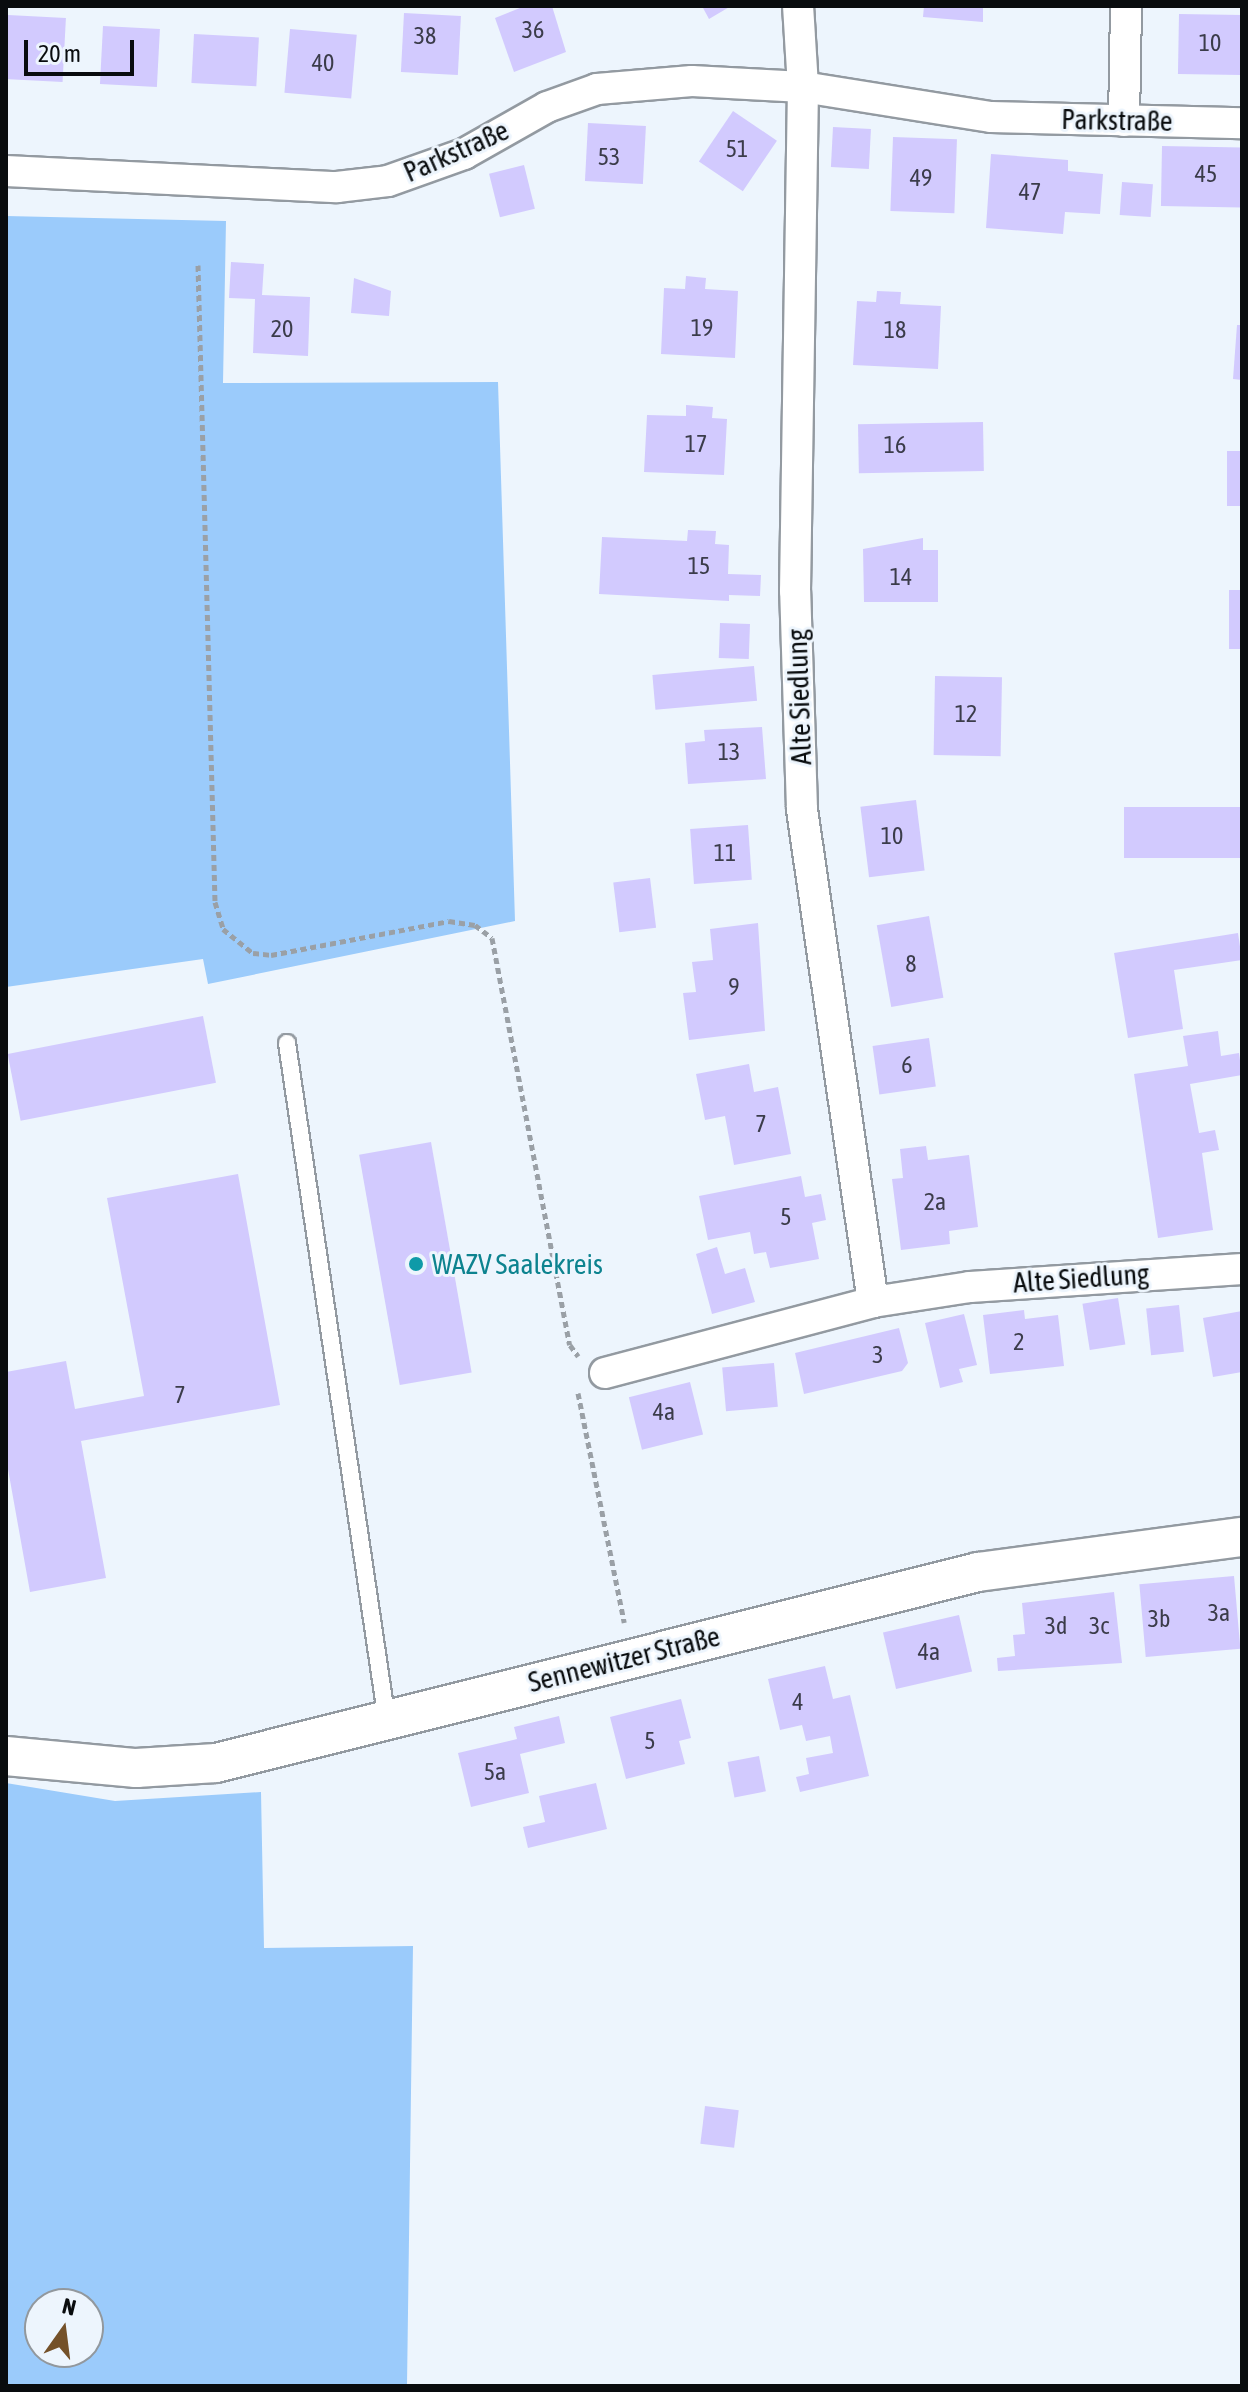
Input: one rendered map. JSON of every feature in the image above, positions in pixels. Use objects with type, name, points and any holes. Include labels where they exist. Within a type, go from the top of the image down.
[{"type":"street","points":[[798,6],[803,87]]},
{"type":"street","points":[[1124,121],[1126,6]]},
{"type":"street","name":"Parkstraße","points":[[6,171],[337,187],[422,172],[597,89],[692,81],[803,87],[991,117],[1242,123]]},
{"type":"street","name":"Alte Siedlung","points":[[803,87],[795,591],[802,809],[873,1302]]},
{"type":"street","name":"Alte Siedlung","points":[[605,1373],[873,1302],[970,1287],[1242,1269]]},
{"type":"street","name":"Sennewitzer Straße","points":[[6,1756],[136,1768],[216,1763],[631,1656],[978,1572],[1242,1537]]},
{"type":"lane","points":[[287,1043],[387,1721]]},
{"type":"path","points":[[198,265],[215,902],[223,929],[253,953],[271,955],[449,921],[475,925],[492,938],[570,1345],[585,1365],[605,1373]]},
{"type":"path","points":[[605,1373],[582,1382],[577,1396],[631,1656]]},
{"type":"shaded area","points":[[6,216],[226,221],[223,383],[498,382],[515,921],[208,984],[203,959],[6,987]]},
{"type":"shaded area","points":[[6,1783],[115,1801],[261,1792],[264,1948],[413,1946],[407,2386],[6,2386]]},
{"type":"building","points":[[525,6],[552,6],[566,52],[514,72],[495,18]]},
{"type":"building","points":[[702,6],[731,6],[709,19]]},
{"type":"building","points":[[924,6],[983,6],[983,22],[923,17]]},
{"type":"building","points":[[404,13],[461,16],[458,75],[401,72]]},
{"type":"building","points":[[1179,14],[1242,15],[1241,75],[1178,74]]},
{"type":"building","points":[[8,15],[66,18],[63,82],[6,79]]},
{"type":"building","points":[[103,26],[160,29],[157,87],[100,84]]},
{"type":"building","points":[[290,29],[357,35],[351,99],[284,93]]},
{"type":"building","points":[[194,34],[259,37],[256,86],[191,83]]},
{"type":"building","points":[[733,111],[777,141],[743,191],[699,162]]},
{"type":"building","points":[[588,123],[646,126],[643,184],[585,181]]},
{"type":"building","points":[[833,127],[871,129],[869,169],[831,167]]},
{"type":"building","points":[[893,137],[957,139],[954,213],[890,211]]},
{"type":"building","points":[[1162,146],[1242,147],[1241,207],[1161,206]]},
{"type":"building","points":[[991,154],[1068,160],[1068,171],[1103,174],[1100,214],[1065,212],[1063,234],[986,228]]},
{"type":"building","points":[[524,165],[535,209],[500,217],[489,174]]},
{"type":"building","points":[[1122,182],[1153,184],[1151,217],[1120,215]]},
{"type":"building","points":[[231,262],[264,264],[262,295],[310,297],[308,356],[253,353],[255,299],[229,298]]},
{"type":"building","points":[[686,276],[706,278],[705,289],[738,291],[735,358],[661,354],[664,288],[685,289]]},
{"type":"building","points":[[354,278],[391,291],[389,316],[351,313]]},
{"type":"building","points":[[877,291],[901,292],[900,304],[941,306],[938,369],[853,365],[857,301],[876,302]]},
{"type":"building","points":[[1237,325],[1242,325],[1242,380],[1233,379]]},
{"type":"building","points":[[686,405],[713,407],[712,418],[727,419],[724,475],[644,472],[647,415],[686,416]]},
{"type":"building","points":[[983,422],[984,471],[859,473],[858,424]]},
{"type":"building","points":[[1227,451],[1242,451],[1242,506],[1227,506]]},
{"type":"building","points":[[688,530],[716,531],[715,544],[729,545],[728,574],[761,575],[760,596],[729,595],[729,601],[599,594],[602,537],[687,541]]},
{"type":"building","points":[[923,538],[923,550],[938,550],[938,602],[864,602],[863,549]]},
{"type":"building","points":[[1229,590],[1242,590],[1242,649],[1229,649]]},
{"type":"building","points":[[720,623],[750,624],[749,659],[719,658]]},
{"type":"building","points":[[754,666],[757,701],[655,710],[652,675]]},
{"type":"building","points":[[935,676],[1002,677],[1001,756],[934,755]]},
{"type":"building","points":[[762,727],[766,779],[688,784],[685,743],[705,741],[704,730]]},
{"type":"building","points":[[916,800],[925,870],[869,877],[860,807]]},
{"type":"building","points":[[1124,807],[1242,807],[1242,858],[1124,858]]},
{"type":"building","points":[[748,825],[752,880],[694,884],[690,829]]},
{"type":"building","points":[[650,878],[656,928],[619,932],[613,883]]},
{"type":"building","points":[[929,916],[943,998],[891,1007],[877,925]]},
{"type":"building","points":[[758,923],[765,1031],[689,1040],[683,993],[696,992],[692,962],[713,960],[710,929]]},
{"type":"building","points":[[1238,933],[1242,960],[1174,970],[1183,1029],[1128,1038],[1114,953]]},
{"type":"building","points":[[203,1016],[216,1083],[21,1121],[8,1054]]},
{"type":"building","points":[[1218,1031],[1221,1056],[1239,1053],[1242,1075],[1190,1084],[1199,1133],[1215,1130],[1219,1150],[1202,1153],[1213,1230],[1158,1238],[1134,1074],[1188,1066],[1183,1036]]},
{"type":"building","points":[[929,1038],[936,1087],[879,1094],[873,1046]]},
{"type":"building","points":[[749,1064],[754,1092],[778,1087],[791,1154],[734,1165],[725,1116],[705,1120],[696,1074]]},
{"type":"building","name":"WAZV Saalekreis","points":[[431,1142],[472,1372],[400,1385],[359,1155]]},
{"type":"building","points":[[926,1146],[928,1160],[969,1155],[978,1227],[949,1231],[950,1244],[901,1250],[892,1179],[903,1178],[900,1149]]},
{"type":"building","points":[[238,1174],[280,1405],[81,1441],[106,1578],[30,1592],[6,1458],[6,1372],[66,1361],[75,1409],[144,1396],[107,1198]]},
{"type":"building","points":[[801,1176],[805,1197],[821,1194],[826,1220],[812,1223],[819,1259],[770,1268],[766,1252],[754,1254],[750,1232],[708,1240],[699,1196]]},
{"type":"building","points":[[717,1247],[725,1274],[745,1268],[755,1302],[712,1314],[696,1254]]},
{"type":"building","points":[[1118,1298],[1125,1344],[1090,1350],[1082,1304]]},
{"type":"building","points":[[1179,1305],[1184,1352],[1151,1355],[1146,1308]]},
{"type":"building","points":[[1024,1310],[1025,1319],[1058,1315],[1064,1366],[990,1374],[983,1315]]},
{"type":"building","points":[[1242,1311],[1242,1372],[1213,1377],[1203,1318]]},
{"type":"building","points":[[964,1314],[977,1365],[959,1369],[963,1382],[940,1388],[925,1323]]},
{"type":"building","points":[[899,1328],[908,1363],[902,1371],[804,1394],[795,1353]]},
{"type":"building","points":[[774,1363],[778,1407],[726,1411],[722,1368]]},
{"type":"building","points":[[690,1382],[703,1434],[642,1450],[629,1397]]},
{"type":"building","points":[[1234,1576],[1240,1649],[1146,1657],[1139,1584]]},
{"type":"building","points":[[1114,1592],[1122,1663],[998,1671],[997,1658],[1015,1656],[1013,1635],[1025,1634],[1022,1603]]},
{"type":"building","points":[[959,1615],[972,1672],[896,1689],[883,1633]]},
{"type":"building","points":[[825,1666],[833,1699],[850,1695],[869,1776],[800,1792],[796,1777],[809,1774],[806,1758],[833,1753],[830,1736],[806,1741],[802,1725],[780,1730],[768,1679]]},
{"type":"building","points":[[681,1699],[691,1738],[679,1741],[685,1764],[626,1779],[610,1717]]},
{"type":"building","points":[[559,1716],[565,1743],[520,1754],[529,1793],[471,1807],[458,1753],[517,1739],[514,1727]]},
{"type":"building","points":[[759,1756],[766,1791],[734,1797],[728,1762]]},
{"type":"building","points":[[596,1783],[607,1829],[528,1848],[523,1827],[545,1822],[539,1796]]},
{"type":"building","points":[[705,2106],[739,2110],[734,2148],[700,2144]]},
{"type":"place","name":"WAZV Saalekreis","points":[[416,1264]]}]
